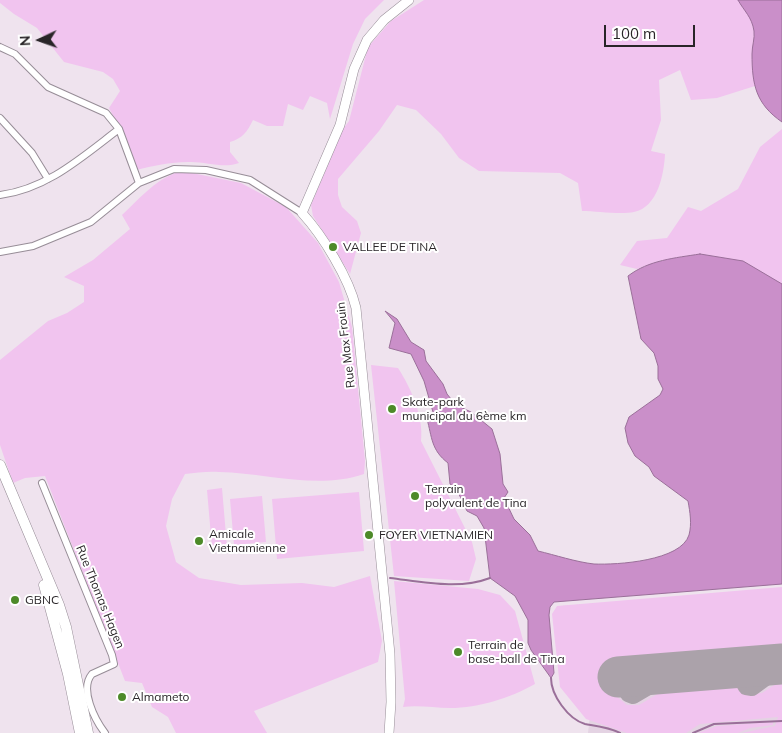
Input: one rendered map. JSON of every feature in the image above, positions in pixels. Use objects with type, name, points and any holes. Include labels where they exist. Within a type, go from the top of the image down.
[{"type":"main road","points":[[0,465],[61,612],[88,733]]},
{"type":"main road","points":[[25,525],[51,605],[80,733]]},
{"type":"street","points":[[0,252],[32,246],[91,222],[139,183],[174,169],[185,168],[222,172],[257,183],[302,214],[340,125],[354,69],[367,40],[384,20],[409,0]]},
{"type":"street","points":[[0,47],[15,54],[48,87],[106,113],[118,129],[139,183]]},
{"type":"street","points":[[0,118],[32,153],[48,179]]},
{"type":"street","points":[[0,195],[30,188],[48,179],[67,168],[118,129]]},
{"type":"street","name":"Rue Max Frouin","points":[[302,214],[325,244],[352,291],[356,308],[389,645],[391,702],[388,733]]},
{"type":"street","name":"Rue Thomas Hagen","points":[[42,483],[112,654],[114,664],[92,674],[88,678],[87,685],[93,716],[105,733]]},
{"type":"shaded area","points":[[0,0],[384,0],[365,19],[353,44],[330,119],[327,103],[310,96],[303,110],[288,104],[283,126],[267,126],[253,120],[244,134],[230,142],[230,152],[239,163],[220,165],[181,162],[136,170],[123,135],[109,108],[120,91],[113,79],[103,72],[64,62],[37,28],[14,14],[0,3]]},
{"type":"shaded area","points":[[424,0],[749,0],[782,122],[765,106],[755,86],[717,98],[691,100],[680,70],[659,80],[661,120],[651,151],[665,154],[661,180],[649,204],[634,212],[616,213],[582,211],[578,183],[560,173],[479,171],[459,158],[441,134],[416,110],[397,105],[379,131],[338,179],[338,195],[342,207],[357,221],[361,233],[350,274],[313,216],[311,205],[343,129],[349,121],[368,47],[391,21]]},
{"type":"shaded area","points":[[738,0],[782,0],[782,122],[766,108],[757,93],[752,65],[753,26]]},
{"type":"shaded area","points":[[782,129],[782,297],[662,260],[637,269],[620,265],[637,241],[667,238],[688,207],[701,211],[738,189],[760,147]]},
{"type":"shaded area","points":[[175,173],[192,173],[241,183],[286,207],[318,243],[339,282],[352,327],[365,461],[364,474],[346,479],[310,481],[237,473],[202,472],[185,474],[172,499],[166,526],[176,562],[199,578],[241,585],[302,583],[334,587],[370,576],[382,641],[378,662],[254,711],[267,733],[176,733],[168,717],[152,707],[142,683],[125,681],[45,476],[25,478],[13,483],[0,445],[0,360],[48,321],[67,313],[84,302],[84,286],[64,277],[93,260],[130,229],[122,215],[153,186]]},
{"type":"shaded area","points":[[700,254],[743,261],[782,284],[782,584],[554,602],[550,607],[549,615],[554,673],[551,678],[531,650],[528,643],[528,620],[515,596],[490,578],[484,528],[477,516],[467,511],[456,488],[450,484],[448,463],[438,453],[431,437],[427,419],[433,412],[424,381],[411,354],[389,348],[395,323],[385,311],[397,319],[411,342],[424,350],[426,361],[456,405],[471,412],[492,429],[500,454],[503,484],[508,492],[504,498],[514,519],[530,535],[538,551],[594,564],[617,564],[647,560],[674,551],[684,544],[689,535],[690,518],[688,501],[654,476],[649,467],[635,456],[628,443],[625,428],[629,417],[660,395],[663,389],[658,379],[658,366],[654,353],[641,339],[628,276],[653,263]]},
{"type":"shaded area","points":[[371,365],[398,368],[408,384],[416,403],[421,441],[472,542],[476,559],[469,581],[394,576]]},
{"type":"shaded area","points":[[222,488],[227,547],[212,548],[207,490]]},
{"type":"shaded area","points":[[359,492],[364,551],[277,559],[272,499]]},
{"type":"shaded area","points":[[262,496],[266,542],[234,545],[230,499]]},
{"type":"shaded area","name":"Terrain de base-ball de Tina","points":[[394,581],[478,589],[500,595],[515,611],[535,684],[505,698],[461,708],[403,707],[405,699]]},
{"type":"shaded area","points":[[782,587],[782,649],[612,663],[616,696],[627,705],[639,705],[666,689],[730,683],[747,695],[762,693],[782,680],[782,733],[742,733],[775,726],[778,717],[700,724],[686,733],[627,733],[586,719],[560,687],[552,614],[557,606]]},
{"type":"shaded area","points":[[782,590],[782,733],[588,733],[590,716],[560,606]]},
{"type":"shaded area","points":[[773,722],[773,725],[750,728],[738,733],[698,733],[717,726]]},
{"type":"waterway","points":[[390,578],[453,584],[466,584],[490,578]]},
{"type":"waterway","points":[[551,678],[557,699],[573,717],[585,724],[607,728],[620,733]]},
{"type":"waterway","points":[[693,733],[714,724],[782,721]]},
{"type":"taxiway","points":[[761,665],[751,663],[743,667],[741,678],[746,687],[752,688],[782,666]]},
{"type":"taxiway","points":[[647,674],[637,671],[628,675],[623,684],[628,694],[633,696],[674,672]]},
{"type":"runway","points":[[618,677],[782,664]]},
{"type":"place","name":"VALLEE DE TINA","points":[[333,247]]},
{"type":"place","name":"Skate-park municipal du 6ème km","points":[[392,409]]},
{"type":"place","name":"Terrain polyvalent de Tina","points":[[415,496]]},
{"type":"place","name":"FOYER VIETNAMIEN","points":[[369,535]]},
{"type":"place","name":"Amicale Vietnamienne","points":[[199,541]]},
{"type":"place","name":"GBNC","points":[[15,600]]},
{"type":"place","name":"Terrain de base-ball de Tina","points":[[458,652]]},
{"type":"place","name":"Almameto","points":[[122,697]]}]
